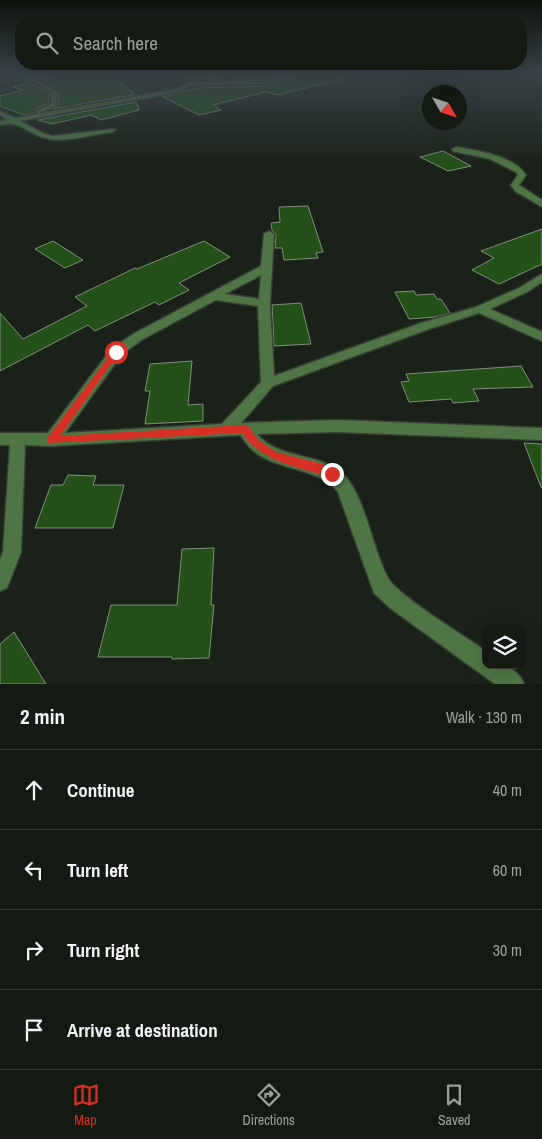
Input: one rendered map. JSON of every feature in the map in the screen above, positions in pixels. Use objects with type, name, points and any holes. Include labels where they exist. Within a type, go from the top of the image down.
[{"type":"street","points":[[8,116],[45,110],[54,105]]},
{"type":"street","points":[[0,123],[101,105]]},
{"type":"street","points":[[0,112],[43,136],[53,138],[112,130]]},
{"type":"street","points":[[456,149],[494,159],[521,171],[522,175],[515,185],[542,204]]},
{"type":"street","points":[[268,383],[264,303],[269,234]]},
{"type":"street","points":[[51,440],[116,352],[140,336],[266,268]]},
{"type":"street","points":[[225,430],[250,405],[268,383],[425,326],[480,309],[523,290],[542,277]]},
{"type":"street","points":[[214,296],[264,303]]},
{"type":"street","points":[[480,309],[542,337]]},
{"type":"street","points":[[0,439],[51,440],[308,426],[426,428],[506,434],[542,434]]},
{"type":"street","points":[[244,429],[255,444],[273,455],[322,469],[340,479],[381,586],[397,601],[482,662]]},
{"type":"street","points":[[0,581],[12,552],[18,440]]},
{"type":"street","points":[[492,669],[513,684]]},
{"type":"building","points":[[45,105],[35,109],[35,113],[23,115],[0,106]]},
{"type":"building","points":[[58,105],[77,105],[53,109]]},
{"type":"building","points":[[120,105],[137,105],[139,110],[101,120],[91,115],[52,124],[38,120]]},
{"type":"building","points":[[179,105],[213,105],[221,110],[199,115]]},
{"type":"building","points":[[443,151],[471,166],[448,171],[420,157]]},
{"type":"building","points":[[308,206],[323,252],[316,253],[318,258],[284,260],[282,248],[275,248],[276,234],[272,230],[271,223],[280,222],[279,207]]},
{"type":"building","points":[[542,229],[542,264],[499,284],[472,270],[494,258],[481,251]]},
{"type":"building","points":[[53,241],[83,260],[65,268],[35,249]]},
{"type":"building","points":[[204,241],[230,257],[179,283],[189,290],[159,305],[155,302],[95,331],[88,325],[0,371],[0,313],[23,339],[87,306],[75,297],[135,268],[137,269]]},
{"type":"building","points":[[414,291],[416,295],[434,294],[437,299],[441,299],[450,313],[436,317],[409,319],[395,292]]},
{"type":"building","points":[[301,303],[311,344],[274,346],[272,305]]},
{"type":"building","points":[[192,361],[188,405],[203,404],[203,421],[145,424],[150,391],[145,391],[150,364]]},
{"type":"building","points":[[521,366],[533,387],[473,389],[479,401],[453,403],[451,399],[409,402],[401,382],[409,381],[406,374]]},
{"type":"building","points":[[524,443],[542,444],[542,487],[541,487]]},
{"type":"building","points":[[68,475],[96,476],[93,485],[124,485],[113,528],[35,528],[51,485],[63,485]]},
{"type":"building","points":[[214,548],[211,605],[214,605],[209,658],[98,657],[111,605],[177,605],[182,549]]},
{"type":"building","points":[[14,632],[46,684],[0,684],[0,644]]},
{"type":"route","points":[[116,352],[51,440],[244,429],[255,444],[273,455],[322,469],[332,474]]}]
